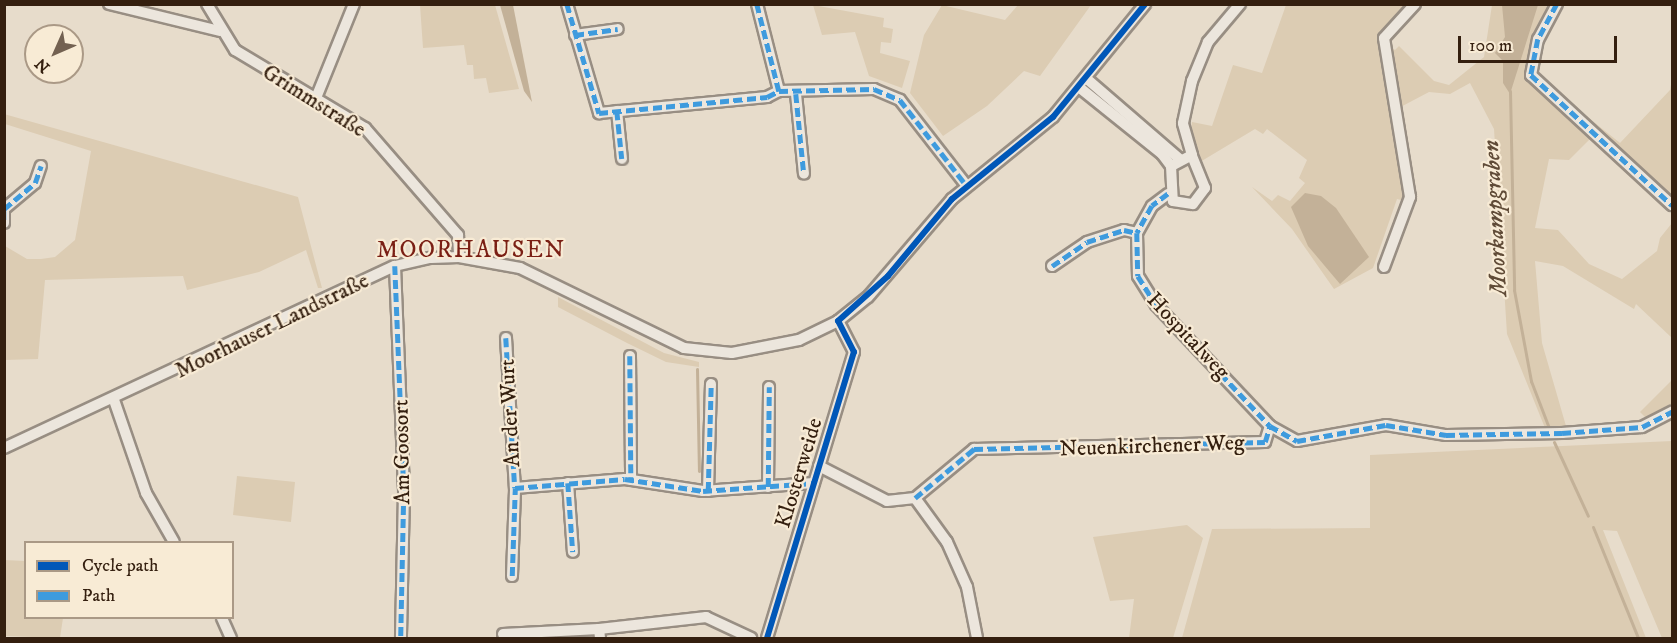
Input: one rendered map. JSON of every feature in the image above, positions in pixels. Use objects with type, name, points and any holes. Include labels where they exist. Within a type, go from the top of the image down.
[{"type":"street","points":[[109,4],[219,31]]},
{"type":"street","name":"Grimmstraße","points":[[207,4],[219,31],[242,55],[364,128],[458,235],[459,257]]},
{"type":"street","points":[[316,98],[354,4]]},
{"type":"street","points":[[567,4],[598,113],[767,97],[779,91],[796,94],[853,87],[892,95],[967,186]]},
{"type":"street","points":[[757,4],[779,91]]},
{"type":"street","name":"Moorhauser Landstraße","points":[[4,448],[114,400],[395,266],[459,257],[520,268],[684,348],[751,352],[799,340],[838,321],[868,297],[967,186],[1053,117],[1080,88],[1144,4]]},
{"type":"street","points":[[1192,154],[1176,163],[1168,194],[1180,207],[1203,195],[1192,154],[1183,123],[1198,63],[1240,4]]},
{"type":"street","points":[[1384,267],[1410,197],[1384,38],[1415,4]]},
{"type":"street","points":[[1557,4],[1538,39],[1530,75],[1588,122],[1672,205]]},
{"type":"street","points":[[575,35],[618,29]]},
{"type":"street","points":[[1087,79],[1176,163]]},
{"type":"street","points":[[1080,88],[1176,163]]},
{"type":"street","points":[[796,94],[804,174]]},
{"type":"street","points":[[617,111],[622,159]]},
{"type":"street","points":[[4,223],[4,210],[35,183],[41,166]]},
{"type":"street","name":"Hospitalweg","points":[[1168,194],[1152,206],[1137,232],[1134,257],[1146,293],[1270,426]]},
{"type":"street","points":[[1052,266],[1087,242],[1124,230],[1137,232]]},
{"type":"street","name":"Am Goosort","points":[[395,266],[404,492],[400,639]]},
{"type":"street","name":"Klosterweide","points":[[767,639],[854,352],[838,321]]},
{"type":"street","name":"An der Wurt","points":[[506,338],[515,488],[512,576]]},
{"type":"street","points":[[630,356],[631,480]]},
{"type":"street","points":[[708,491],[711,384]]},
{"type":"street","points":[[768,488],[769,387]]},
{"type":"street","points":[[114,400],[146,493],[173,541]]},
{"type":"street","name":"Neuenkirchener Weg","points":[[915,498],[974,448],[1265,442],[1270,426],[1297,441],[1386,425],[1446,435],[1551,434],[1642,427],[1672,412]]},
{"type":"street","points":[[819,466],[887,501],[915,498],[947,542],[967,587],[977,639]]},
{"type":"street","name":"An der Wurt","points":[[515,488],[631,480],[708,491],[814,483]]},
{"type":"street","points":[[568,483],[573,552]]},
{"type":"street","points":[[503,634],[599,634],[706,617],[751,639]]},
{"type":"street","points":[[222,619],[231,639]]},
{"type":"shaded area","points":[[420,5],[495,5],[519,89],[489,93],[486,78],[474,79],[473,65],[467,65],[464,45],[423,48]]},
{"type":"shaded area","points":[[500,5],[513,5],[532,102],[524,91]]},
{"type":"shaded area","points":[[813,5],[884,18],[883,27],[893,29],[891,43],[881,42],[880,53],[910,61],[902,88],[869,76],[855,32],[822,35]]},
{"type":"shaded area","points":[[942,5],[1005,20],[1018,5],[1091,5],[1040,76],[1024,71],[987,106],[943,136],[910,93],[924,35]]},
{"type":"shaded area","points":[[1286,5],[1408,5],[1379,40],[1395,50],[1399,46],[1434,81],[1449,85],[1484,57],[1492,5],[1563,5],[1543,39],[1534,74],[1620,143],[1670,90],[1672,79],[1672,212],[1592,137],[1569,160],[1549,159],[1535,228],[1558,230],[1589,264],[1622,279],[1657,251],[1660,238],[1672,223],[1672,338],[1636,304],[1634,309],[1563,266],[1535,261],[1542,343],[1566,426],[1545,428],[1507,334],[1494,129],[1470,83],[1450,94],[1429,92],[1393,111],[1405,201],[1397,199],[1373,268],[1334,289],[1292,229],[1252,187],[1272,201],[1278,195],[1290,201],[1305,183],[1299,178],[1307,160],[1267,129],[1263,134],[1255,129],[1200,162],[1190,134],[1192,122],[1212,126],[1233,65],[1262,73]]},
{"type":"shaded area","points":[[1502,5],[1538,5],[1510,94],[1503,83],[1503,61],[1495,53],[1505,37]]},
{"type":"shaded area","points":[[4,114],[298,197],[322,288],[318,288],[306,250],[259,272],[187,290],[183,276],[45,280],[38,359],[5,360],[5,246],[27,259],[41,259],[55,257],[75,240],[91,151],[5,124]]},
{"type":"shaded area","points":[[1305,193],[1321,196],[1336,208],[1369,257],[1340,284],[1308,246],[1291,207]]},
{"type":"shaded area","points":[[558,297],[664,353],[699,362],[699,367],[666,362],[627,343],[558,307]]},
{"type":"shaded area","points":[[1672,380],[1672,404],[1648,420],[1640,412]]},
{"type":"shaded area","points":[[1672,441],[1672,638],[1662,638],[1617,531],[1603,530],[1646,638],[1182,638],[1212,529],[1370,528],[1370,455]]},
{"type":"shaded area","points":[[237,476],[295,482],[291,522],[233,515]]},
{"type":"shaded area","points":[[1187,525],[1203,538],[1173,638],[1129,638],[1134,599],[1110,601],[1093,537]]},
{"type":"shaded area","points":[[4,560],[24,561],[24,619],[63,619],[60,638],[5,636]]},
{"type":"waterway","name":"Moorkampgraben","points":[[1510,91],[1514,290],[1531,381],[1549,428]]},
{"type":"waterway","points":[[697,369],[699,471]]},
{"type":"waterway","name":"Moorkampgraben","points":[[1554,442],[1588,516]]},
{"type":"waterway","name":"Moorkampgraben","points":[[1593,527],[1638,638]]},
{"type":"marked path","points":[[567,4],[599,113],[767,97],[779,91],[874,89],[900,100],[967,186]]},
{"type":"marked path","points":[[757,4],[779,91]]},
{"type":"marked path","points":[[1557,4],[1538,39],[1531,75],[1672,205]]},
{"type":"marked path","points":[[575,35],[618,29]]},
{"type":"marked path","points":[[796,94],[804,174]]},
{"type":"marked path","points":[[617,111],[622,159]]},
{"type":"marked path","points":[[4,209],[35,183],[41,166]]},
{"type":"marked path","points":[[1168,194],[1152,206],[1137,233],[1138,276],[1156,305],[1270,426]]},
{"type":"marked path","points":[[4,211],[4,223]]},
{"type":"marked path","points":[[1052,266],[1087,242],[1124,230],[1137,233]]},
{"type":"marked path","points":[[395,266],[404,492],[401,638]]},
{"type":"marked path","points":[[506,338],[515,488],[625,479],[703,491],[814,483]]},
{"type":"marked path","points":[[630,356],[631,480]]},
{"type":"marked path","points":[[708,491],[711,384]]},
{"type":"marked path","points":[[768,487],[769,387]]},
{"type":"marked path","points":[[915,498],[974,449],[1265,442],[1270,426],[1297,441],[1386,425],[1446,435],[1562,433],[1642,427],[1672,412]]},
{"type":"marked path","points":[[568,483],[573,552]]},
{"type":"marked path","points":[[512,576],[515,488]]},
{"type":"cycle path","points":[[767,638],[854,352],[838,321],[888,276],[952,199],[1053,117],[1145,4]]},
{"type":"district","name":"MOORHAUSEN","points":[[471,251]]}]
